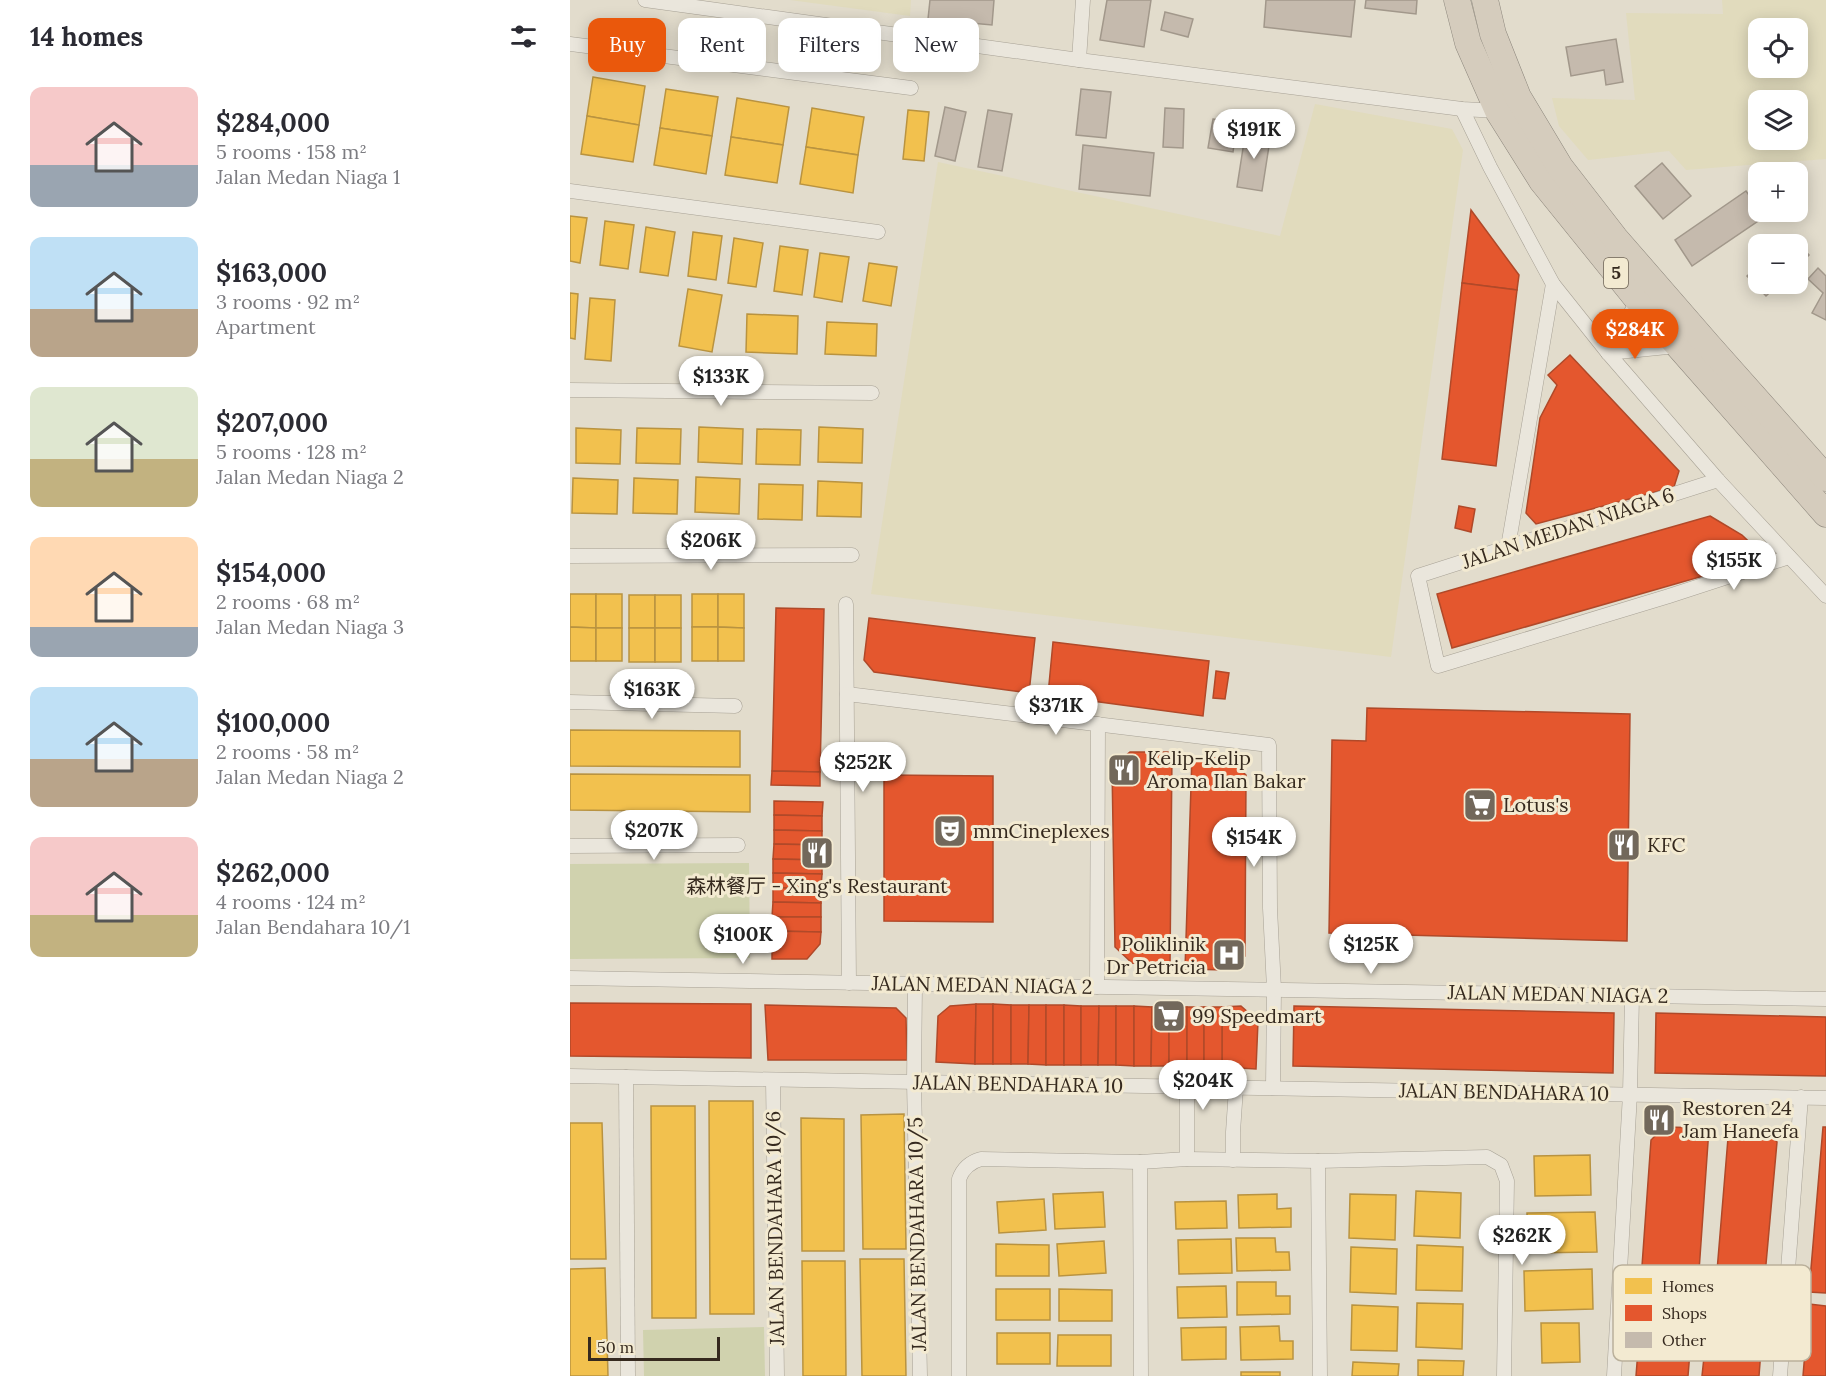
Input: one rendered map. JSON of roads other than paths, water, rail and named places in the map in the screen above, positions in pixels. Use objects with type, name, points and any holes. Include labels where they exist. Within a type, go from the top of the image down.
[{"type":"highway","name":"5","points":[[1457,0],[1468,43],[1498,111],[1542,181],[1677,346],[1826,514]]},
{"type":"highway","name":"5","points":[[1485,0],[1493,34],[1518,96],[1560,167],[1615,238],[1826,478]]},
{"type":"street","points":[[645,0],[1079,60],[1462,109],[1498,111]]},
{"type":"street","points":[[1079,60],[1083,0]]},
{"type":"street","points":[[570,44],[911,88]]},
{"type":"street","points":[[1462,109],[1490,167],[1553,284],[1608,353],[1718,480],[1826,596]]},
{"type":"street","points":[[570,191],[878,232]]},
{"type":"street","points":[[1509,547],[1553,284]]},
{"type":"street","points":[[1608,353],[1638,300]]},
{"type":"street","points":[[1608,353],[1677,346]]},
{"type":"street","points":[[570,390],[872,393]]},
{"type":"street","name":"JALAN MEDAN NIAGA 6","points":[[1718,480],[1418,576],[1438,666],[1789,557]]},
{"type":"street","points":[[570,556],[852,555]]},
{"type":"street","points":[[846,604],[849,983]]},
{"type":"street","points":[[847,694],[1269,745],[1270,908],[1274,989],[1273,1088]]},
{"type":"street","points":[[570,702],[735,706]]},
{"type":"street","points":[[1097,987],[1098,724]]},
{"type":"street","points":[[570,846],[738,845]]},
{"type":"street","name":"JALAN MEDAN NIAGA 2","points":[[570,978],[1826,999]]},
{"type":"street","name":"JALAN BENDAHARA 10/5","points":[[915,984],[914,1082],[920,1376]]},
{"type":"street","points":[[1620,1265],[1630,1094],[1632,996]]},
{"type":"street","name":"JALAN BENDAHARA 10","points":[[570,1076],[1826,1098]]},
{"type":"street","points":[[626,1077],[628,1376]]},
{"type":"street","name":"JALAN BENDAHARA 10/6","points":[[773,1080],[777,1376]]},
{"type":"street","points":[[1187,1087],[1187,1159]]},
{"type":"street","points":[[1233,1160],[1236,1088]]},
{"type":"street","points":[[1788,1265],[1801,1097]]},
{"type":"street","points":[[959,1376],[959,1179],[962,1172],[974,1161],[1140,1162],[1187,1159],[1318,1161],[1487,1158],[1501,1165],[1507,1181],[1504,1376]]},
{"type":"street","points":[[1318,1161],[1320,1376]]},
{"type":"street","points":[[1140,1162],[1141,1376]]},
{"type":"street","points":[[1614,1376],[1615,1361]]},
{"type":"street","points":[[1780,1376],[1781,1361]]},
{"type":"place","name":"Kelip-Kelip Aroma Ilan Bakar","points":[[1124,770]]},
{"type":"place","name":"Lotus's","points":[[1480,805]]},
{"type":"place","name":"mmCineplexes","points":[[950,831]]},
{"type":"place","name":"KFC","points":[[1624,845]]},
{"type":"place","name":"森林餐厅 - Xing's Restaurant","points":[[817,853]]},
{"type":"place","name":"Poliklinik Dr Petricia","points":[[1229,955]]},
{"type":"place","name":"99 Speedmart","points":[[1169,1016]]},
{"type":"place","name":"Restoren 24 Jam Haneefa","points":[[1659,1120]]}]
